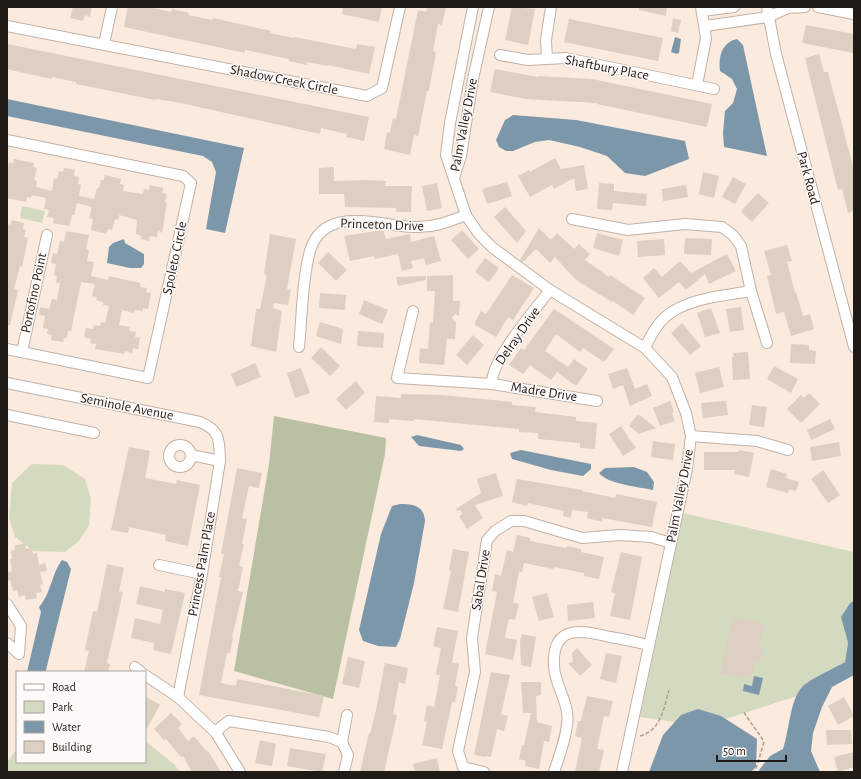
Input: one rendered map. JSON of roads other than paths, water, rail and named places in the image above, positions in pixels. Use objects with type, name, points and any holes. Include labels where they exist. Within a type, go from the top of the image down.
[{"type":"street","points":[[104,44],[112,7]]},
{"type":"street","name":"Shadow Creek Circle","points":[[7,26],[367,96],[382,88],[400,7]]},
{"type":"street","name":"Palm Valley Drive","points":[[473,7],[460,68],[446,155],[466,215],[478,234],[493,248],[550,290],[645,348],[672,377],[684,408],[691,436],[687,469],[622,772]]},
{"type":"street","name":"Palm Valley Drive","points":[[454,178],[461,156],[475,72],[489,7]]},
{"type":"street","points":[[547,59],[546,40],[551,7]]},
{"type":"street","points":[[697,85],[704,55],[705,26],[702,9],[734,7]]},
{"type":"street","points":[[737,7],[739,21]]},
{"type":"street","points":[[705,26],[739,21],[768,12],[788,8],[805,7]]},
{"type":"street","points":[[818,7],[854,14]]},
{"type":"street","name":"Park Road","points":[[768,12],[778,62],[852,332],[854,347]]},
{"type":"street","name":"Shaftbury Place","points":[[500,54],[528,60],[566,58],[714,89]]},
{"type":"street","name":"Palm Valley Drive","points":[[460,68],[475,72]]},
{"type":"street","name":"Spoleto Circle","points":[[7,140],[183,176],[191,183],[148,378],[7,349]]},
{"type":"street","name":"Princeton Drive","points":[[299,347],[310,252],[318,234],[325,227],[330,224],[353,222],[413,227],[437,226],[466,215]]},
{"type":"street","points":[[572,219],[628,230],[685,224],[722,227],[733,235],[741,246],[750,291],[767,344]]},
{"type":"street","name":"Portofino Point","points":[[22,352],[47,235]]},
{"type":"street","name":"Delray Drive","points":[[492,384],[491,378],[497,362],[550,290]]},
{"type":"street","points":[[645,348],[654,330],[664,318],[679,306],[750,291]]},
{"type":"street","name":"Madre Drive","points":[[413,311],[397,378],[492,384],[597,401]]},
{"type":"street","name":"Seminole Avenue","points":[[7,383],[200,422],[212,427],[217,433],[220,461]]},
{"type":"street","points":[[7,415],[94,433]]},
{"type":"street","points":[[691,436],[757,441],[788,450]]},
{"type":"street","points":[[190,455],[220,461]]},
{"type":"street","name":"Princess Palm Place","points":[[178,697],[202,574],[220,461]]},
{"type":"street","name":"Sabal Drive","points":[[484,772],[464,767],[458,751],[475,672],[472,638],[487,540],[495,530],[511,521],[524,521],[582,538],[620,535],[651,537],[671,543]]},
{"type":"street","points":[[159,564],[202,574]]},
{"type":"street","points":[[7,604],[21,626],[19,654],[7,643]]},
{"type":"street","points":[[554,772],[562,748],[568,713],[556,680],[554,664],[557,644],[566,634],[580,631],[649,645]]},
{"type":"street","points":[[146,675],[178,697],[216,733],[240,772]]},
{"type":"street","points":[[344,772],[348,755],[342,742],[347,715]]},
{"type":"street","points":[[216,733],[221,726],[230,721],[329,737],[342,742]]},
{"type":"water","points":[[675,37],[681,39],[679,53],[677,54],[671,52]]},
{"type":"water","points":[[737,39],[743,45],[767,156],[724,147],[723,133],[725,111],[733,103],[737,89],[732,79],[720,71],[720,61],[722,51],[728,43]]},
{"type":"water","points":[[7,99],[244,148],[225,233],[206,229],[216,172],[212,162],[203,156],[7,116]]},
{"type":"water","points":[[513,115],[576,120],[685,141],[689,159],[645,176],[625,173],[607,156],[580,147],[549,140],[535,142],[513,151],[506,151],[499,147],[496,140],[505,120]]},
{"type":"water","points":[[124,239],[125,243],[144,254],[144,264],[141,268],[130,268],[107,263],[109,247],[113,243]]},
{"type":"water","points":[[417,435],[461,445],[464,449],[461,451],[419,446],[411,437]]},
{"type":"water","points":[[521,450],[591,464],[591,469],[583,476],[551,470],[512,459],[510,453]]},
{"type":"water","points":[[634,467],[647,472],[654,482],[653,490],[609,480],[599,473],[605,468]]},
{"type":"water","points":[[400,504],[414,505],[420,509],[423,512],[425,521],[414,583],[400,639],[396,647],[378,646],[363,641],[359,630],[381,534],[392,506]]},
{"type":"water","points":[[62,560],[67,562],[71,569],[46,670],[27,671],[41,612],[39,607],[46,596],[58,566]]},
{"type":"water","points":[[854,601],[854,675],[832,687],[822,707],[813,733],[811,751],[820,772],[760,772],[759,770],[770,756],[783,749],[792,708],[802,687],[816,677],[845,662],[848,643],[841,617],[850,603]]},
{"type":"water","points":[[754,676],[763,678],[759,695],[743,691],[744,684],[752,686]]},
{"type":"water","points":[[698,709],[721,716],[757,739],[756,767],[751,772],[649,772],[663,735],[681,715]]}]
